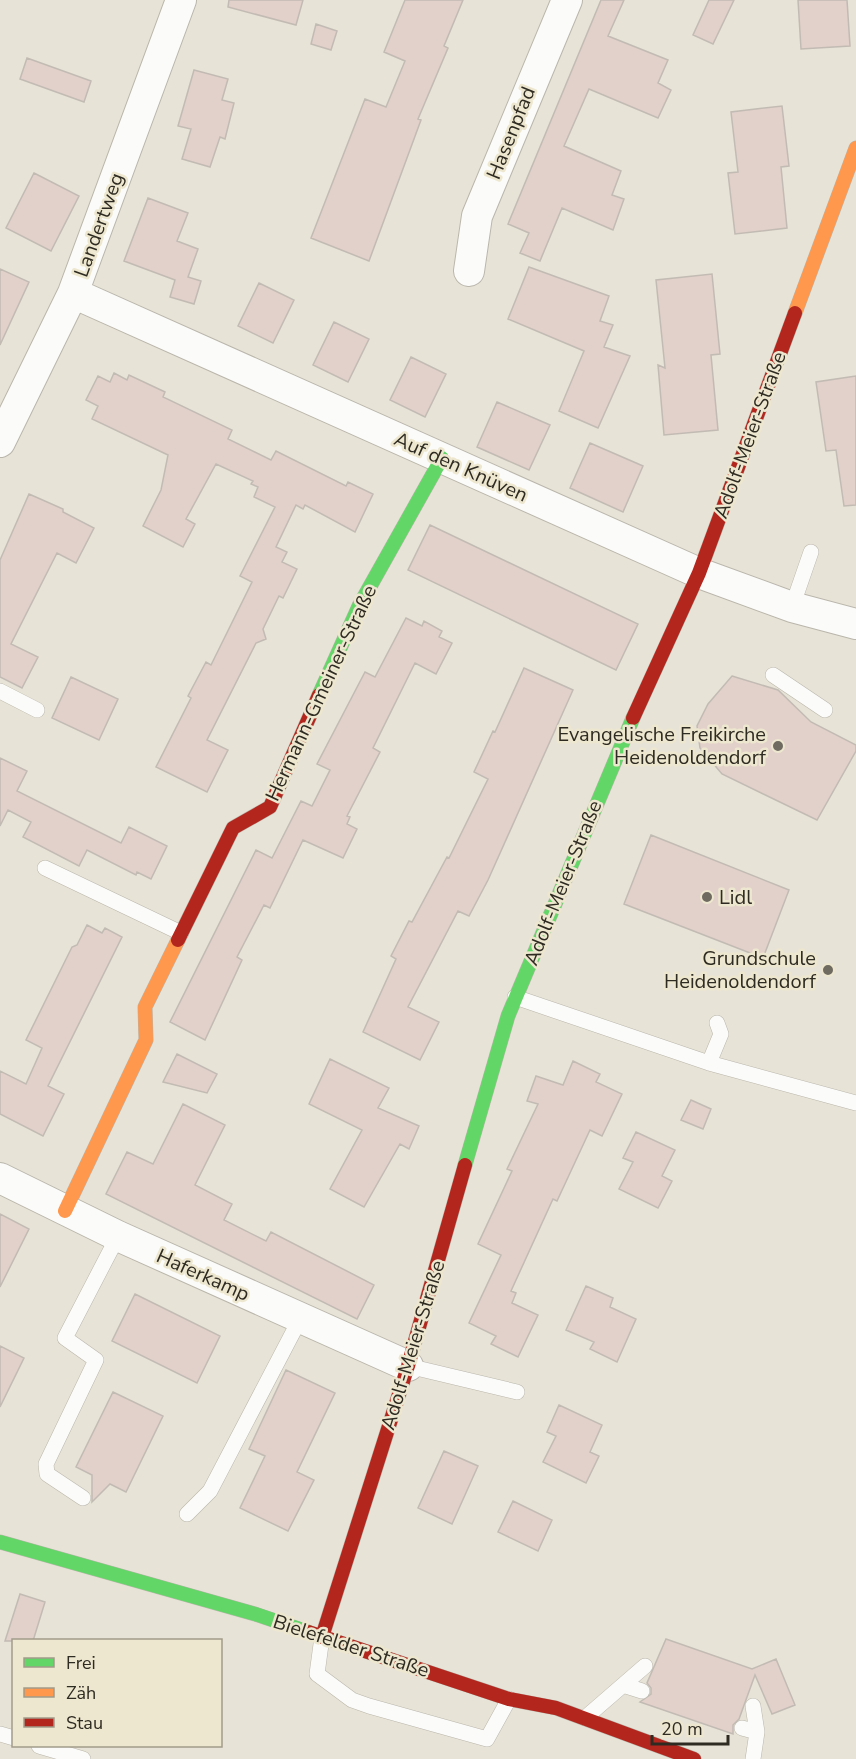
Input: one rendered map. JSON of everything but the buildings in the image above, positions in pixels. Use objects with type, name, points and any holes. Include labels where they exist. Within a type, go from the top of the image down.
[{"type":"street","name":"Landertweg","points":[[0,442],[73,293],[181,0]]},
{"type":"street","name":"Hasenpfad","points":[[469,271],[477,216],[567,0]]},
{"type":"street","name":"Adolf-Meier-Straße","points":[[322,1637],[408,1366],[515,997],[605,781],[699,573],[856,148]]},
{"type":"street","name":"Auf den Knüven","points":[[73,293],[699,573],[792,607],[856,624]]},
{"type":"street","name":"Hermann-Gmeiner-Straße","points":[[65,1211],[146,1040],[145,1007],[233,828],[270,807],[359,606],[442,458]]},
{"type":"street","name":"Haferkamp","points":[[0,1178],[118,1236],[408,1366]]},
{"type":"street","name":"Bielefelder Straße","points":[[2,1543],[255,1614],[508,1699],[556,1708],[694,1759]]},
{"type":"lane","points":[[792,607],[811,552]]},
{"type":"lane","points":[[773,675],[825,710]]},
{"type":"lane","points":[[0,691],[37,710]]},
{"type":"lane","points":[[45,868],[181,933]]},
{"type":"lane","points":[[515,997],[709,1063],[856,1103]]},
{"type":"lane","points":[[709,1063],[721,1034],[717,1023]]},
{"type":"lane","points":[[83,1498],[47,1474],[46,1464],[96,1360],[65,1338],[118,1236]]},
{"type":"lane","points":[[187,1515],[210,1491],[300,1319]]},
{"type":"lane","points":[[408,1366],[517,1392]]},
{"type":"lane","name":"Bielefelder Straße","points":[[0,1561],[2,1543]]},
{"type":"lane","points":[[322,1637],[317,1674],[352,1700],[369,1706],[487,1739],[508,1699]]},
{"type":"lane","points":[[585,1718],[645,1666]]},
{"type":"lane","points":[[623,1685],[642,1691]]},
{"type":"lane","points":[[753,1706],[757,1732],[753,1759]]},
{"type":"lane","points":[[742,1728],[757,1732]]},
{"type":"lane","points":[[42,1747],[83,1759]]},
{"type":"traffic: fast","points":[[319,695],[359,606],[442,458]]},
{"type":"traffic: fast","points":[[465,1165],[508,1016],[633,718]]},
{"type":"traffic: fast","points":[[0,1542],[255,1614],[308,1632]]},
{"type":"traffic: slow","points":[[795,313],[856,148]]},
{"type":"traffic: slow","points":[[65,1211],[146,1040],[145,1007],[178,940]]},
{"type":"traffic: jam","points":[[633,718],[699,573],[795,313]]},
{"type":"traffic: jam","points":[[178,940],[233,828],[270,807],[319,695]]},
{"type":"traffic: jam","points":[[322,1637],[408,1366],[465,1165]]},
{"type":"traffic: jam","points":[[308,1632],[509,1699],[556,1708],[694,1759]]},
{"type":"place","name":"Evangelische Freikirche Heidenoldendorf","points":[[778,746]]},
{"type":"place","name":"Lidl","points":[[707,897]]},
{"type":"place","name":"Grundschule Heidenoldendorf","points":[[828,970]]}]
